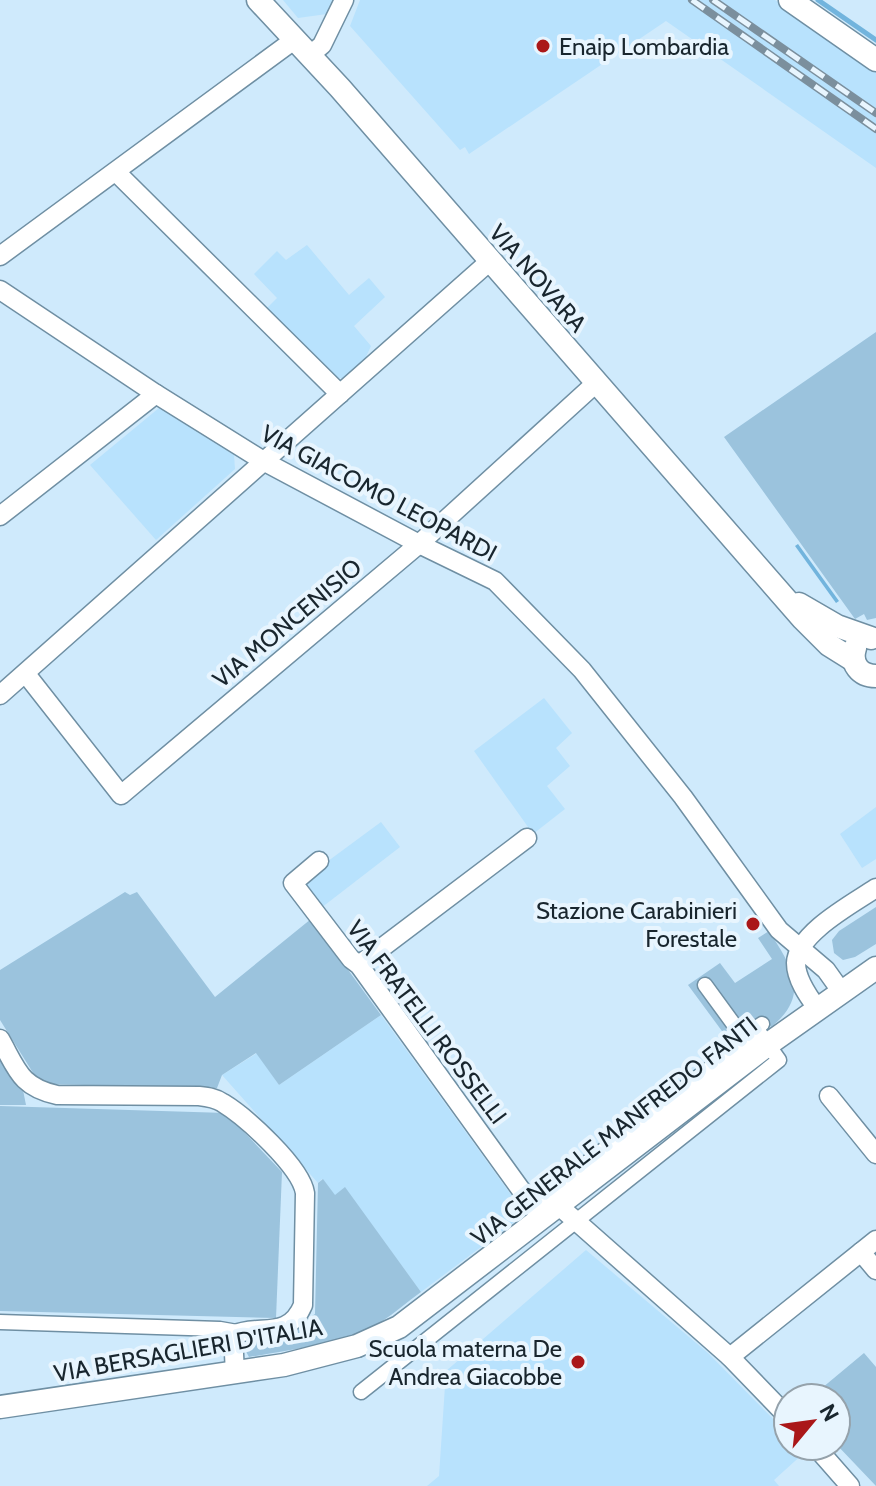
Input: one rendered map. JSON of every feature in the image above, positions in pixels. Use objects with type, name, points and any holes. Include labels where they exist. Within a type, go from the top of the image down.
[{"type":"street","name":"VIA NOVARA","points":[[258,0],[803,619],[829,645],[869,674]]},
{"type":"street","points":[[0,256],[116,172],[302,48],[322,45],[344,0]]},
{"type":"street","points":[[790,0],[876,60]]},
{"type":"street","points":[[116,172],[340,394]]},
{"type":"street","points":[[0,695],[490,261]]},
{"type":"street","name":"VIA GIACOMO LEOPARDI","points":[[0,290],[265,462],[495,581],[582,670],[683,797],[779,930],[826,970],[841,991]]},
{"type":"street","name":"VIA MONCENISIO","points":[[26,674],[121,795],[419,544],[596,383]]},
{"type":"street","points":[[0,516],[156,394]]},
{"type":"street","name":"VIA NOVARA","points":[[778,590],[837,626],[873,638]]},
{"type":"street","points":[[869,674],[853,654],[859,643],[873,638]]},
{"type":"street","points":[[359,965],[527,838]]},
{"type":"street","name":"VIA FRATELLI ROSSELLI","points":[[319,861],[293,883],[552,1213],[730,1357],[772,1400]]},
{"type":"street","points":[[817,1008],[801,981],[796,963],[800,949],[823,923],[876,888]]},
{"type":"street","name":"VIA GENERALE MANFREDO FANTI","points":[[383,1335],[399,1327],[610,1169],[761,1032],[817,1008],[876,968]]},
{"type":"street","points":[[705,985],[743,1037],[761,1032]]},
{"type":"street","points":[[0,1039],[27,1083],[44,1092],[57,1095],[199,1096],[217,1100],[264,1137],[299,1177],[305,1193],[301,1309],[283,1327],[237,1332],[0,1322]]},
{"type":"street","points":[[829,1096],[876,1154]]},
{"type":"street","points":[[361,1392],[552,1213]]},
{"type":"street","points":[[730,1357],[876,1240]]},
{"type":"street","points":[[861,1252],[876,1270]]},
{"type":"street","points":[[235,1373],[232,1342],[237,1332]]},
{"type":"street","name":"VIA BERSAGLIERI D'ITALIA","points":[[0,1407],[284,1365],[357,1346],[383,1335]]},
{"type":"street","points":[[829,1462],[850,1486]]},
{"type":"shaded area","points":[[283,0],[332,0],[327,14],[298,18]]},
{"type":"shaded area","points":[[360,0],[775,0],[876,70],[876,168],[666,21],[469,154],[465,147],[460,150],[350,26]]},
{"type":"shaded area","points":[[307,245],[349,295],[369,278],[385,297],[354,326],[371,346],[365,359],[343,378],[338,378],[266,309],[277,298],[254,274],[277,251],[286,260]]},
{"type":"shaded area","points":[[876,332],[876,618],[867,620],[864,614],[855,619],[724,437]]},
{"type":"shaded area","points":[[159,408],[234,455],[235,469],[156,540],[90,465]]},
{"type":"shaded area","points":[[798,544],[839,601],[836,603],[795,546]]},
{"type":"shaded area","points":[[544,698],[572,733],[556,748],[570,766],[547,786],[565,809],[533,834],[474,751]]},
{"type":"shaded area","points":[[876,807],[876,859],[862,868],[840,834]]},
{"type":"shaded area","points":[[381,822],[400,847],[321,908],[301,881]]},
{"type":"shaded area","points":[[125,892],[130,895],[137,892],[215,997],[311,919],[381,1015],[279,1085],[256,1053],[222,1075],[217,1088],[40,1084],[0,1020],[0,970]]},
{"type":"shaded area","points":[[876,907],[876,944],[855,957],[843,960],[834,953],[832,940],[839,931]]},
{"type":"shaded area","points":[[769,931],[785,957],[794,980],[791,1004],[771,1027],[767,1021],[733,1046],[688,985],[720,963],[735,983],[772,959],[758,938]]},
{"type":"shaded area","points":[[381,1015],[525,1214],[421,1292],[345,1188],[335,1196],[322,1179],[318,1183],[222,1075],[257,1053],[279,1085]]},
{"type":"shaded area","points":[[0,1049],[23,1090],[26,1105],[0,1105]]},
{"type":"shaded area","points":[[0,1106],[226,1113],[282,1172],[276,1318],[0,1311]]},
{"type":"shaded area","points":[[323,1179],[335,1195],[345,1187],[421,1292],[367,1329],[317,1345],[249,1357],[244,1348],[249,1338],[281,1335],[315,1314],[318,1183]]},
{"type":"shaded area","name":"Scuola materna De Andrea Giacobbe","points":[[586,1250],[708,1353],[772,1418],[772,1462],[794,1462],[774,1480],[779,1486],[427,1486],[439,1476],[446,1371]]},
{"type":"shaded area","points":[[864,1353],[876,1367],[876,1486],[852,1461],[852,1382],[829,1382]]},
{"type":"waterway","points":[[818,0],[876,40]]},
{"type":"railway","points":[[692,0],[876,129]]},
{"type":"railway","points":[[713,0],[876,113]]},
{"type":"place","name":"Enaip Lombardia","points":[[543,46]]},
{"type":"place","name":"Stazione Carabinieri Forestale","points":[[753,924]]},
{"type":"place","name":"Scuola materna De Andrea Giacobbe","points":[[578,1362]]}]
